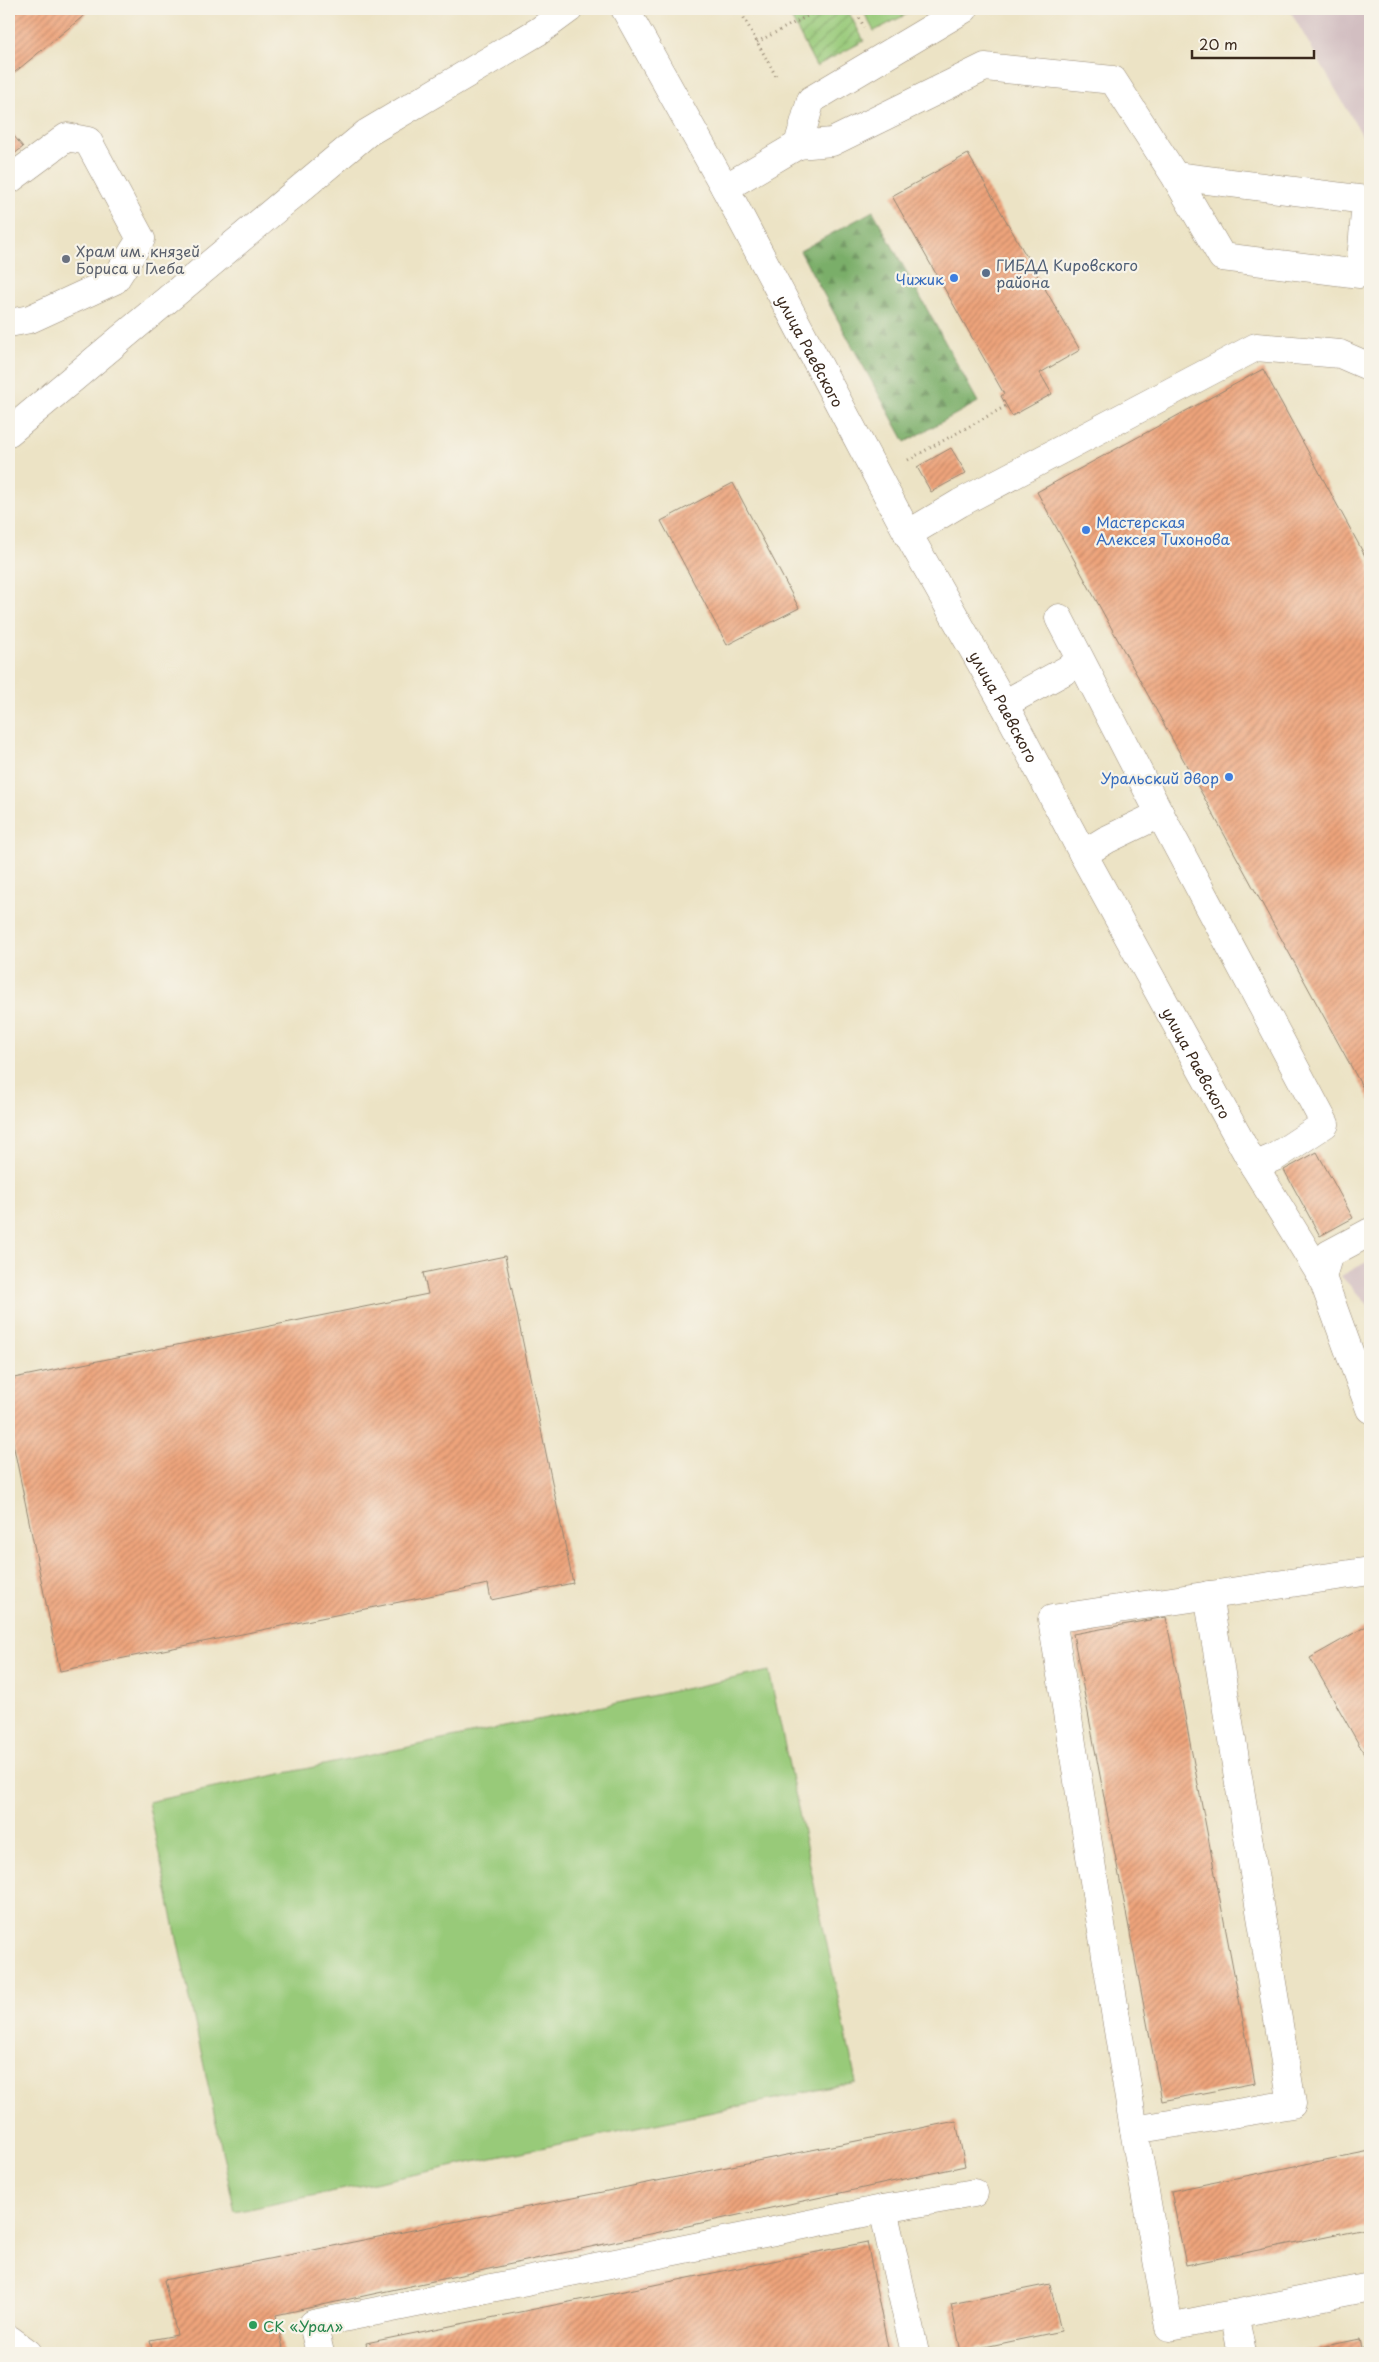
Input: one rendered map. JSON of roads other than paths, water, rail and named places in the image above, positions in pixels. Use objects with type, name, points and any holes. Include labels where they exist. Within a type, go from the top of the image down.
[{"type":"street","points":[[9,432],[367,133],[539,32],[569,9]]},
{"type":"street","name":"улица Раевского","points":[[626,9],[725,188],[908,534],[1004,704],[1083,854],[1254,1166],[1322,1277],[1370,1409]]},
{"type":"street","points":[[798,146],[811,100],[964,9]]},
{"type":"street","points":[[725,188],[798,146],[832,142],[985,67],[1113,80],[1174,176],[1222,257],[1360,274],[1366,200],[1174,176]]},
{"type":"street","points":[[9,180],[67,137],[88,141],[141,239],[115,280],[30,319],[9,324]]},
{"type":"street","points":[[908,534],[952,507],[1256,347],[1340,354],[1370,367]]},
{"type":"street","points":[[1059,618],[1160,814],[1325,1124],[1275,1157],[1254,1166]]},
{"type":"street","points":[[1004,704],[1081,662]]},
{"type":"street","points":[[1083,854],[1106,840],[1160,814]]},
{"type":"street","points":[[1322,1277],[1329,1254],[1370,1232]]},
{"type":"street","points":[[1370,1571],[1052,1619],[1134,2130],[1169,2327],[1370,2287]]},
{"type":"street","points":[[1134,2130],[1292,2104],[1208,1595]]},
{"type":"street","points":[[320,2353],[313,2324],[883,2209],[974,2193]]},
{"type":"street","points":[[883,2209],[915,2353]]},
{"type":"street","points":[[1234,2314],[1242,2353]]},
{"type":"street","points":[[9,2339],[28,2353]]},
{"type":"place","name":"Храм им. князей Бориса и Глеба","points":[[66,259]]},
{"type":"place","name":"ГИБДД Кировского района","points":[[986,273]]},
{"type":"place","name":"Чижик","points":[[954,278]]},
{"type":"place","name":"Мастерская Алексея Тихонова","points":[[1086,530]]},
{"type":"place","name":"Уральский двор","points":[[1229,777]]},
{"type":"place","name":"СК «Урал»","points":[[253,2325]]}]
